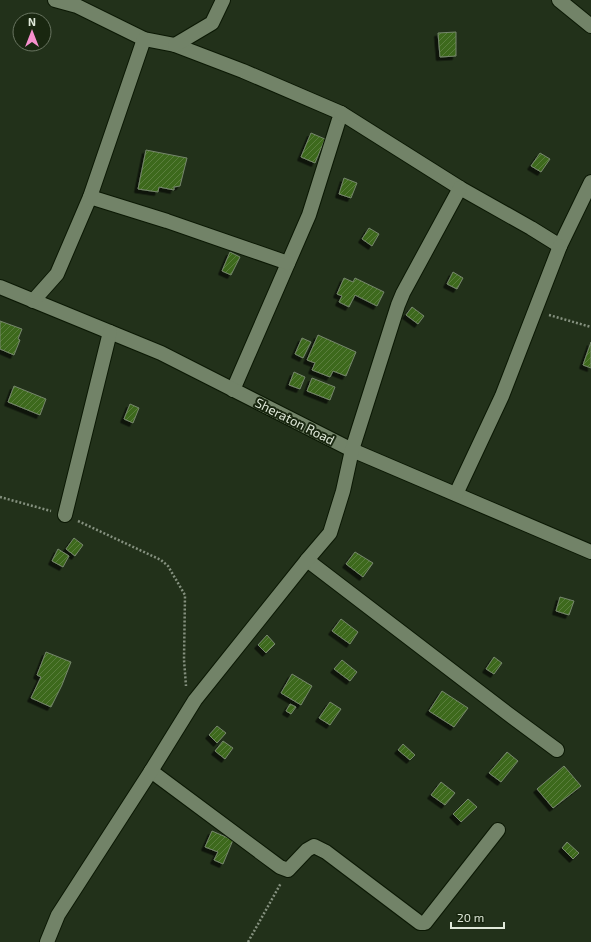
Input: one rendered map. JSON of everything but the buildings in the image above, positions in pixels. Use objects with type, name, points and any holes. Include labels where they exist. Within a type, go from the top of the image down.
[{"type":"street","points":[[55,0],[77,6],[144,39],[175,45],[243,71],[341,113],[460,188],[560,246]]},
{"type":"street","points":[[175,45],[212,23],[223,0]]},
{"type":"street","points":[[559,0],[590,23]]},
{"type":"street","points":[[33,301],[57,274],[90,197],[144,39]]},
{"type":"street","points":[[233,390],[309,215],[341,113]]},
{"type":"street","points":[[456,494],[502,396],[560,246],[591,182]]},
{"type":"street","points":[[47,942],[58,915],[195,700],[330,533],[344,491],[352,450],[398,305],[403,293],[460,188]]},
{"type":"street","points":[[90,197],[167,221],[288,263]]},
{"type":"street","name":"Sheraton Road","points":[[0,287],[162,353],[352,450],[591,552]]},
{"type":"street","points":[[64,515],[110,332]]},
{"type":"street","points":[[307,560],[507,714],[557,750]]},
{"type":"street","points":[[151,771],[280,867],[288,870],[307,850],[314,846],[326,852],[420,924],[425,923],[498,830]]},
{"type":"path","points":[[535,310],[591,327]]},
{"type":"path","points":[[0,497],[64,515],[161,560],[168,566],[185,595],[184,660],[186,686],[195,700]]},
{"type":"path","points":[[248,942],[288,870]]}]
